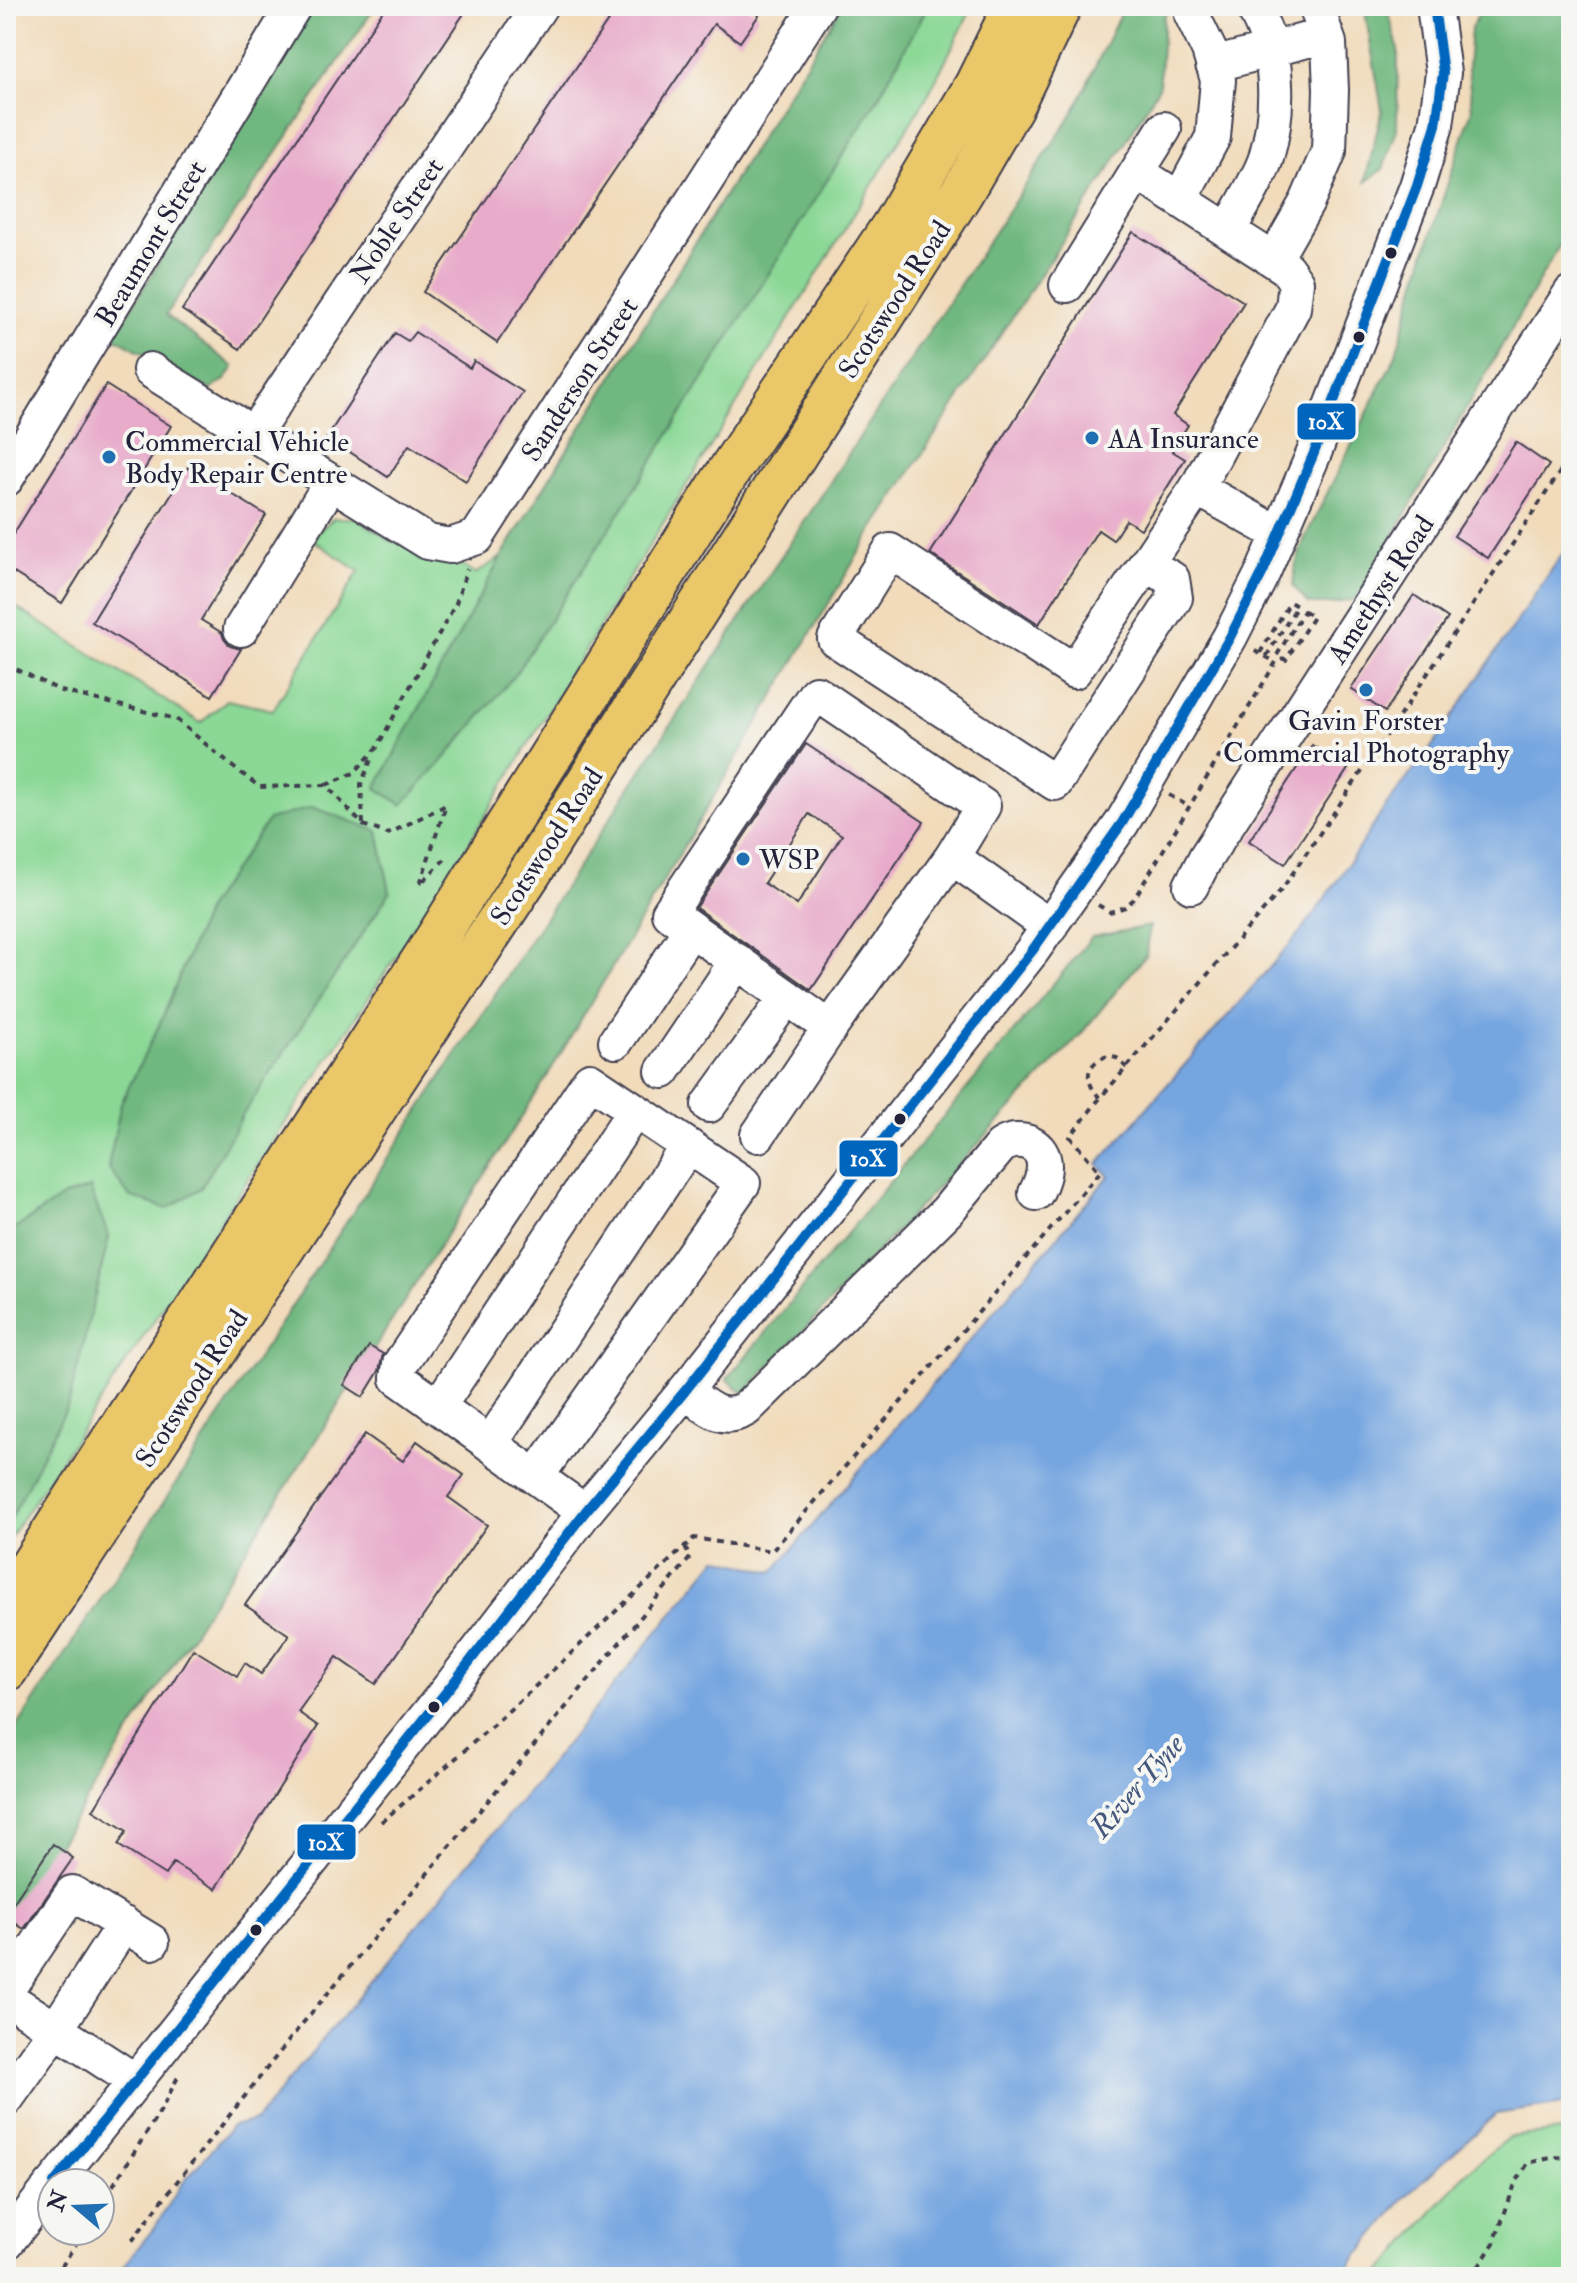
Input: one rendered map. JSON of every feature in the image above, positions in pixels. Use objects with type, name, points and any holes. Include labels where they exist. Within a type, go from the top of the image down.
[{"type":"main road","name":"Scotswood Road","points":[[6,1605],[437,938],[719,486],[894,224],[976,85],[1015,6]]},
{"type":"main road","name":"Scotswood Road","points":[[6,1670],[539,859],[962,192],[1012,106],[1060,6]]},
{"type":"street","name":"Beaumont Street","points":[[6,479],[294,6]]},
{"type":"street","name":"Noble Street","points":[[253,435],[540,6]]},
{"type":"street","name":"Sanderson Street","points":[[477,537],[818,6]]},
{"type":"street","points":[[1229,230],[1266,159],[1275,106],[1271,50],[1260,18],[1252,6]]},
{"type":"street","points":[[67,2167],[1050,927],[1122,823],[1230,637],[1263,572],[1314,453],[1412,201],[1436,125],[1443,73],[1434,6]]},
{"type":"street","points":[[1180,199],[1213,137],[1218,80],[1209,50],[1192,15]]},
{"type":"street","points":[[1213,65],[1271,50],[1321,20],[1329,43],[1329,151],[1307,202],[1274,260]]},
{"type":"street","points":[[1067,285],[1164,129]]},
{"type":"street","points":[[1137,172],[1286,268],[1296,282],[1293,308],[1197,488],[1074,671],[890,551],[835,639],[1055,783],[1175,598],[1172,579],[1146,564]]},
{"type":"street","name":"Amethyst Road","points":[[1191,886],[1206,857],[1571,293]]},
{"type":"street","points":[[150,370],[428,542],[450,546],[477,537]]},
{"type":"street","points":[[241,629],[331,483]]},
{"type":"street","points":[[1197,488],[1279,534]]},
{"type":"street","points":[[758,1135],[952,857],[983,806],[816,693],[669,913],[830,1028]]},
{"type":"street","points":[[952,857],[1050,927]]},
{"type":"street","points":[[616,1041],[691,929]]},
{"type":"street","points":[[663,1071],[737,961]]},
{"type":"street","points":[[709,1105],[787,997]]},
{"type":"street","points":[[536,1477],[743,1183],[590,1080],[400,1364],[398,1378],[438,1407],[490,1444],[536,1477],[585,1512]]},
{"type":"street","points":[[438,1407],[635,1110]]},
{"type":"street","points":[[685,1391],[708,1408],[726,1416],[746,1409],[947,1211],[1001,1146],[1010,1140],[1019,1139],[1039,1150],[1045,1164],[1036,1193]]},
{"type":"street","points":[[490,1444],[688,1146]]},
{"type":"street","points":[[135,2081],[6,1994],[72,1893],[152,1942]]},
{"type":"street","points":[[6,2099],[124,1924]]},
{"type":"street","points":[[6,2243],[36,2205]]},
{"type":"path","points":[[377,1825],[451,1762],[694,1538],[772,1551],[1100,1172],[1070,1137],[1100,1098],[1282,889],[1571,455]]},
{"type":"path","points":[[363,825],[361,784],[376,749],[456,603],[477,537]]},
{"type":"path","points":[[1110,912],[1125,907],[1134,899],[1276,662],[1266,657],[1297,606],[1290,602],[1260,653]]},
{"type":"path","points":[[1304,611],[1313,617],[1286,660],[1277,655],[1290,634],[1304,611]]},
{"type":"path","points":[[1283,629],[1290,634]]},
{"type":"path","points":[[6,664],[61,691],[176,719],[260,787],[326,785],[354,773],[376,749]]},
{"type":"path","points":[[326,785],[363,825],[388,834],[446,805],[420,884],[454,850]]},
{"type":"path","points":[[1176,799],[1188,806]]},
{"type":"path","points":[[1100,1098],[1089,1085],[1093,1064],[1107,1056],[1117,1058],[1127,1068]]},
{"type":"path","points":[[132,2241],[307,2018],[690,1558],[685,1547]]},
{"type":"path","points":[[116,2181],[161,2110],[180,2072]]},
{"type":"path","points":[[1472,2277],[1494,2243],[1515,2184],[1528,2163],[1555,2157],[1571,2158]]},
{"type":"path","points":[[55,2277],[74,2247]]},
{"type":"green space","points":[[314,6],[376,6],[166,315],[234,367],[226,379],[210,390],[114,337]]},
{"type":"green space","points":[[842,6],[973,6],[929,93],[441,889],[6,1543],[6,601],[201,723],[227,700],[273,710],[359,571],[313,540],[334,518],[356,518],[390,540],[459,563],[475,574],[501,557]]},
{"type":"green space","points":[[842,6],[928,6],[877,100],[624,506],[514,676],[402,805],[376,788],[501,557]]},
{"type":"green space","points":[[1124,6],[1171,6],[1164,17],[1159,87],[1104,178],[873,529],[545,1080],[6,1927],[6,1744],[1074,111]]},
{"type":"green space","points":[[1364,6],[1387,6],[1398,48],[1397,129],[1383,169],[1365,182],[1382,110]]},
{"type":"green space","points":[[1483,6],[1571,6],[1571,94],[1558,115],[1571,125],[1571,225],[1357,599],[1309,604],[1293,586],[1295,567],[1305,538],[1395,357],[1472,110],[1468,68],[1471,28]]},
{"type":"green space","points":[[312,807],[378,831],[390,892],[244,1113],[201,1188],[167,1209],[129,1196],[108,1167],[121,1103],[162,1019],[207,908],[268,820]]},
{"type":"green space","points":[[1150,926],[1146,955],[1080,1035],[744,1394],[727,1379],[1092,937]]},
{"type":"green space","points":[[90,1188],[109,1237],[69,1403],[6,1528],[6,1235],[62,1197]]},
{"type":"green space","points":[[1570,2130],[1571,2277],[1377,2277],[1467,2172],[1509,2137]]},
{"type":"water","name":"River Tyne","points":[[1571,541],[1571,2103],[1496,2114],[1405,2197],[1340,2277],[114,2277],[155,2227],[181,2185],[232,2126],[256,2120],[717,1558],[773,1572],[1109,1176],[1098,1164],[1299,934],[1386,806],[1436,741]]},
{"type":"building","points":[[386,6],[469,6],[240,349],[182,310]]},
{"type":"building","points":[[618,6],[746,6],[759,15],[740,42],[714,24],[497,343],[423,292]]},
{"type":"building","name":"AA Insurance","points":[[1133,232],[1244,302],[1173,415],[1188,425],[1172,451],[1185,459],[1141,529],[1126,520],[1113,540],[1098,530],[1039,624],[930,554]]},
{"type":"building","points":[[415,332],[470,368],[474,361],[523,392],[466,481],[409,445],[388,477],[327,437],[395,333],[408,341]]},
{"type":"building","points":[[106,385],[171,426],[62,603],[6,568],[6,546]]},
{"type":"building","points":[[1516,442],[1549,465],[1488,558],[1454,536]]},
{"type":"building","points":[[188,467],[266,515],[201,620],[222,633],[230,646],[241,649],[212,696],[92,622]]},
{"type":"building","points":[[1414,595],[1448,618],[1385,712],[1351,689]]},
{"type":"building","name":"WSP","points":[[806,744],[924,822],[811,990],[696,908]],"holes":[[[809,814],[842,835],[797,905],[764,883]]]},
{"type":"building","points":[[1312,745],[1348,769],[1285,864],[1249,841]]},
{"type":"building","points":[[369,1346],[383,1354],[379,1371],[363,1397],[344,1385]]},
{"type":"building","points":[[365,1434],[403,1461],[417,1441],[464,1475],[448,1497],[487,1525],[376,1684],[337,1657],[298,1712],[318,1726],[216,1889],[173,1863],[165,1875],[118,1845],[127,1831],[93,1810],[193,1649],[237,1676],[245,1663],[261,1674],[289,1635],[245,1605]]},
{"type":"building","points":[[53,1844],[73,1858],[24,1929],[6,1914]]},
{"type":"transit line","name":"10X","points":[[67,2167],[1032,951],[1122,823],[1230,637],[1263,572],[1314,453],[1417,186],[1436,125],[1443,73],[1434,6]]},
{"type":"place","name":"AA Insurance","points":[[1092,438]]},
{"type":"place","name":"Commercial Vehicle Body Repair Centre","points":[[109,457]]},
{"type":"place","name":"Gavin Forster Commercial Photography","points":[[1366,690]]},
{"type":"place","name":"WSP","points":[[743,859]]}]
